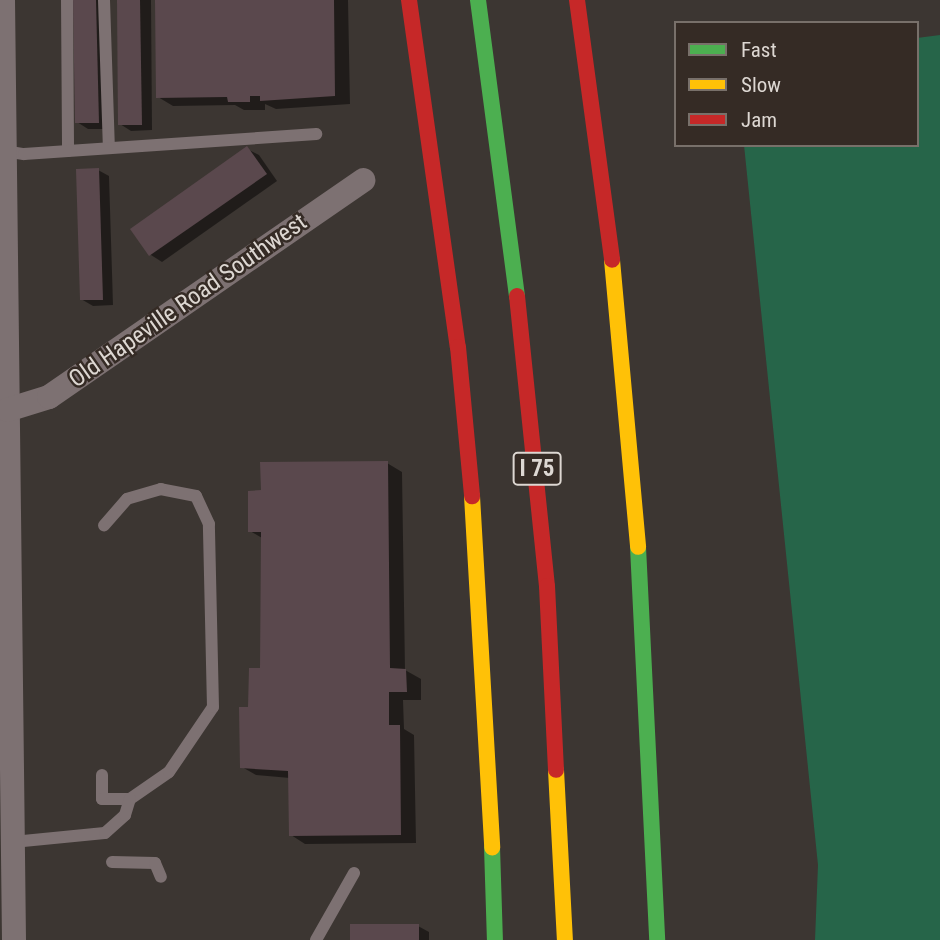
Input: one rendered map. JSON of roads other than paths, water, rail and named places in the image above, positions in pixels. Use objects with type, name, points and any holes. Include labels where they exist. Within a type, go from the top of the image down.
[{"type":"highway","points":[[409,0],[467,435],[484,662],[495,940]]},
{"type":"highway","name":"I 75","points":[[478,0],[531,406],[547,586],[565,940]]},
{"type":"highway","points":[[577,0],[622,359],[645,634],[657,940]]},
{"type":"street","points":[[3,0],[8,829],[14,940]]},
{"type":"street","name":"Old Hapeville Road Southwest","points":[[7,410],[49,397],[363,180]]},
{"type":"lane","points":[[67,0],[68,151]]},
{"type":"lane","points":[[104,0],[109,148]]},
{"type":"lane","points":[[4,151],[68,151],[316,134]]},
{"type":"lane","points":[[102,775],[102,799],[130,799],[169,772],[213,708],[209,524],[196,496],[161,489],[127,499],[104,525]]},
{"type":"lane","points":[[8,829],[79,836],[105,833],[125,815],[130,799]]},
{"type":"lane","points":[[112,862],[155,863],[161,877]]},
{"type":"lane","points":[[316,940],[354,873]]}]
